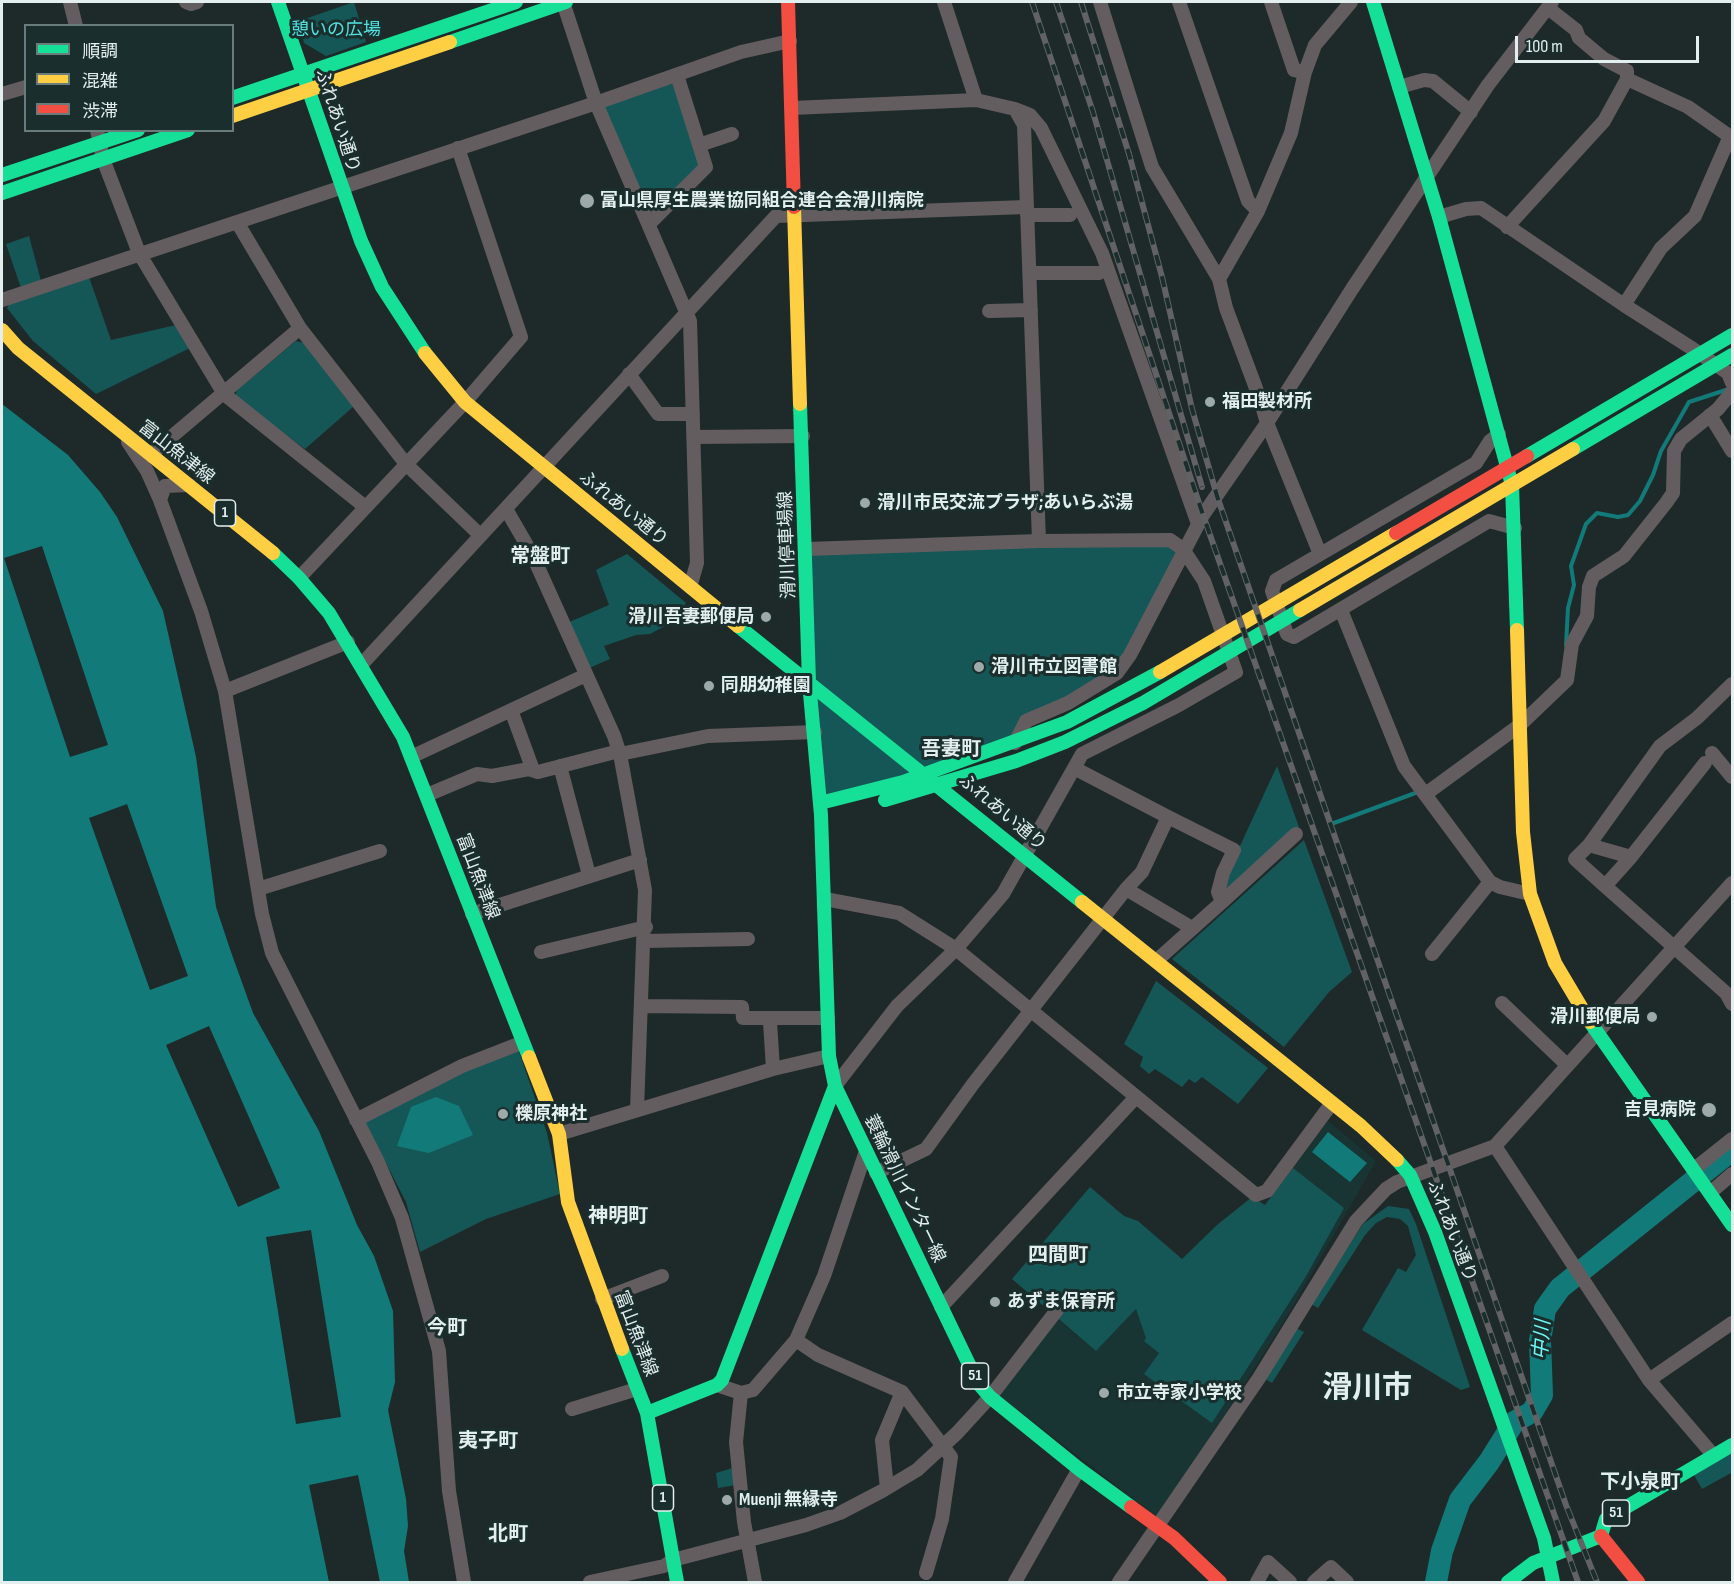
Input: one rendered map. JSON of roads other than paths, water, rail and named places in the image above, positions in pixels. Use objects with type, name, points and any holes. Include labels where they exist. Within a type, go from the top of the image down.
[{"type":"street","points":[[70,2],[76,24]]},
{"type":"street","points":[[186,2],[197,2]]},
{"type":"street","name":"ふれあい通り","points":[[278,2],[340,187],[382,287],[423,350],[465,402],[690,587],[925,773],[1332,1103],[1389,1151],[1410,1176],[1434,1232],[1480,1364],[1504,1422],[1549,1556],[1553,1582]]},
{"type":"street","points":[[234,97],[516,2]]},
{"type":"street","points":[[234,115],[564,2],[596,103],[690,321],[698,563],[690,587]]},
{"type":"street","name":"滑川停車場線","points":[[788,2],[807,549],[809,682],[815,732],[825,899],[829,1056],[835,1086]]},
{"type":"street","points":[[944,2],[976,100]]},
{"type":"street","points":[[1100,2],[1152,166],[1219,279],[1226,308],[1267,423],[1320,554]]},
{"type":"street","points":[[1179,2],[1248,201],[1258,211]]},
{"type":"street","points":[[1271,2],[1294,70],[1305,72]]},
{"type":"street","points":[[1219,279],[1258,211],[1292,133],[1305,72],[1315,45],[1351,2]]},
{"type":"street","points":[[1373,2],[1439,217],[1509,467],[1515,528],[1523,832],[1530,894],[1555,963],[1597,1031],[1732,1225]]},
{"type":"street","points":[[1015,743],[1026,721],[1068,703],[1117,672],[1130,655],[1197,524],[1267,423],[1352,289],[1471,112],[1524,36],[1550,5],[1576,30],[1579,38],[1604,59],[1628,71],[1627,79],[1604,121],[1507,227]]},
{"type":"street","points":[[2,300],[596,103],[741,52],[790,41]]},
{"type":"street","points":[[650,224],[706,167],[677,75]]},
{"type":"street","points":[[1624,305],[1660,248],[1695,216],[1731,137],[1688,107],[1627,79]]},
{"type":"street","points":[[1399,87],[1424,80],[1433,81],[1471,112]]},
{"type":"street","points":[[2,94],[24,88]]},
{"type":"street","points":[[792,108],[976,100],[1030,115],[1041,128],[1102,253],[1197,524]]},
{"type":"street","points":[[1015,109],[1024,125],[1039,541]]},
{"type":"street","points":[[2,175],[98,137],[127,132]]},
{"type":"street","points":[[2,193],[182,132]]},
{"type":"street","points":[[699,145],[732,134]]},
{"type":"street","points":[[98,137],[103,159],[139,253],[224,394],[364,506]]},
{"type":"street","points":[[299,578],[364,506],[465,402],[521,337],[458,148]]},
{"type":"street","points":[[1439,217],[1466,209],[1480,208],[1701,354],[1728,373],[1732,383]]},
{"type":"street","points":[[362,664],[776,216],[1027,211],[1070,214]]},
{"type":"street","points":[[237,222],[300,328],[406,464],[480,535]]},
{"type":"street","points":[[1030,273],[1099,273]]},
{"type":"street","points":[[989,311],[1031,310]]},
{"type":"street","points":[[150,455],[300,328]]},
{"type":"street","name":"富山魚津線","points":[[2,330],[18,348],[262,543],[299,578],[329,613],[362,664],[403,736],[521,1043],[559,1134],[568,1202],[602,1299],[647,1413],[656,1452],[677,1582]]},
{"type":"street","points":[[820,809],[1015,743],[1067,722],[1135,687],[1732,335]]},
{"type":"street","points":[[820,809],[938,784],[1065,742],[1143,703],[1732,355]]},
{"type":"street","points":[[629,374],[657,414],[693,414]]},
{"type":"street","points":[[1427,794],[1520,725],[1567,680],[1572,644],[1587,616],[1589,587],[1593,576],[1624,556],[1666,503],[1673,493],[1674,451],[1681,439],[1710,415],[1732,392]]},
{"type":"street","points":[[1710,415],[1732,451]]},
{"type":"street","points":[[122,433],[147,471],[159,500],[201,611],[225,692],[258,889],[272,953],[396,1199],[438,1351],[449,1491],[464,1582]]},
{"type":"street","points":[[1499,434],[1490,441],[1476,463],[1276,580],[1272,591],[1287,634],[1294,637],[1488,521],[1515,528]]},
{"type":"street","points":[[694,437],[803,436]]},
{"type":"street","points":[[159,500],[165,486],[189,485]]},
{"type":"street","points":[[506,509],[532,554],[620,754],[645,890],[646,934],[638,1110]]},
{"type":"street","points":[[647,1413],[717,1385],[722,1380],[835,1086],[897,1006],[956,949],[1003,894],[1026,857],[1082,754],[1179,705],[1236,672],[1204,580],[1183,549],[1170,540],[1153,538],[807,549]]},
{"type":"street","points":[[1341,610],[1404,766],[1427,794],[1490,882],[1500,887],[1530,894]]},
{"type":"street","points":[[225,692],[348,642]]},
{"type":"street","points":[[411,757],[586,675]]},
{"type":"street","points":[[1732,684],[1697,718],[1660,746],[1589,845],[1575,859],[1725,993],[1732,1004]]},
{"type":"street","points":[[511,710],[533,770]]},
{"type":"street","points":[[427,795],[477,774],[492,776],[533,770],[538,772],[615,752],[620,754],[708,736],[815,732]]},
{"type":"street","points":[[1605,886],[1631,857],[1708,758],[1732,777]]},
{"type":"street","points":[[560,766],[589,875]]},
{"type":"street","points":[[1074,768],[1234,850],[1223,873],[1218,892],[1222,902]]},
{"type":"street","points":[[876,1173],[926,1149],[1030,1010],[1142,872],[1168,817]]},
{"type":"street","points":[[1156,961],[1296,834]]},
{"type":"street","points":[[1589,845],[1631,857]]},
{"type":"street","points":[[258,889],[380,851]]},
{"type":"street","points":[[472,915],[640,860]]},
{"type":"street","points":[[1432,954],[1490,882]]},
{"type":"street","points":[[1119,1582],[1154,1535],[1158,1525],[1259,1378],[1356,1221],[1386,1189],[1410,1176],[1418,1176],[1495,1146],[1732,883]]},
{"type":"street","points":[[1126,890],[1192,928]]},
{"type":"street","points":[[825,899],[899,912],[956,949],[1256,1195],[1267,1191],[1332,1103]]},
{"type":"street","points":[[541,952],[646,934],[748,939]]},
{"type":"street","points":[[1502,1003],[1567,1065]]},
{"type":"street","points":[[642,1006],[742,1006],[743,1018],[828,1018]]},
{"type":"street","points":[[770,1022],[773,1069]]},
{"type":"street","points":[[356,1120],[462,1066],[521,1043]]},
{"type":"street","points":[[559,1134],[773,1069],[829,1056]]},
{"type":"street","name":"蓑輪滑川インター線","points":[[835,1086],[978,1383],[990,1397],[1079,1469],[1158,1525],[1220,1582]]},
{"type":"street","points":[[941,1307],[1136,1097]]},
{"type":"street","points":[[1700,1179],[1732,1139]]},
{"type":"street","points":[[1495,1146],[1649,1380],[1714,1456]]},
{"type":"street","points":[[717,1385],[741,1393],[753,1390],[796,1340],[824,1276],[866,1151]]},
{"type":"street","points":[[1700,1179],[1732,1174]]},
{"type":"street","points":[[602,1299],[662,1276]]},
{"type":"street","points":[[590,1582],[664,1566],[673,1560],[840,1513],[887,1488],[917,1470],[990,1397],[1057,1310]]},
{"type":"street","points":[[1649,1380],[1732,1323]]},
{"type":"street","points":[[796,1340],[818,1355],[902,1392],[951,1457],[942,1519],[926,1573]]},
{"type":"street","points":[[572,1409],[638,1389]]},
{"type":"street","points":[[887,1488],[882,1440],[902,1392]]},
{"type":"street","points":[[741,1393],[736,1442],[747,1541],[755,1582]]},
{"type":"street","name":"51","points":[[1508,1582],[1533,1563],[1601,1536],[1606,1519],[1732,1444]]},
{"type":"street","points":[[1014,1582],[1079,1469]]},
{"type":"street","points":[[1601,1536],[1638,1582]]},
{"type":"street","points":[[1257,1582],[1268,1562],[1290,1582]]},
{"type":"street","points":[[1314,1582],[1330,1567],[1347,1582]]},
{"type":"waterway","points":[[1566,645],[1568,608],[1574,585],[1571,566],[1586,524],[1597,513],[1618,517],[1628,515],[1640,501],[1653,475],[1661,451],[1689,402],[1729,389]]},
{"type":"waterway","points":[[1334,823],[1418,792]]},
{"type":"waterway","name":"中川","points":[[1436,1582],[1442,1551],[1460,1500],[1489,1462],[1514,1422],[1532,1412],[1542,1395],[1540,1341],[1545,1309],[1560,1288],[1732,1150]]},
{"type":"railway","points":[[1032,2],[1203,515],[1578,1582]]},
{"type":"railway","points":[[1056,2],[1093,112],[1202,487]]},
{"type":"railway","points":[[1081,2],[1129,154],[1162,277],[1192,409],[1217,496],[1566,1505],[1597,1582]]},
{"type":"place","name":"富山県厚生農業協同組合連合会滑川病院","points":[[587,201]]},
{"type":"place","name":"福田製材所","points":[[1210,402]]},
{"type":"place","name":"滑川市民交流プラザ;あいらぶ湯","points":[[865,503]]},
{"type":"place","name":"滑川吾妻郵便局","points":[[766,617]]},
{"type":"place","name":"滑川市立図書館","points":[[979,667]]},
{"type":"place","name":"同朋幼稚園","points":[[709,686]]},
{"type":"place","name":"滑川郵便局","points":[[1652,1017]]},
{"type":"place","name":"吉見病院","points":[[1709,1110]]},
{"type":"place","name":"櫟原神社","points":[[503,1114]]},
{"type":"place","name":"あずま保育所","points":[[995,1302]]},
{"type":"place","name":"市立寺家小学校","points":[[1104,1393]]},
{"type":"place","name":"Muenji 無縁寺","points":[[727,1500]]},
{"type":"district","name":"常盤町","points":[[540,557]]},
{"type":"district","name":"吾妻町","points":[[951,750]]},
{"type":"district","name":"神明町","points":[[618,1217]]},
{"type":"district","name":"四間町","points":[[1058,1256]]},
{"type":"district","name":"今町","points":[[447,1329]]},
{"type":"district","name":"滑川市","points":[[1367,1389]]},
{"type":"district","name":"夷子町","points":[[488,1442]]},
{"type":"district","name":"下小泉町","points":[[1640,1483]]},
{"type":"district","name":"北町","points":[[508,1535]]},
{"type":"park label","name":"憩いの広場","points":[[336,30]]}]
